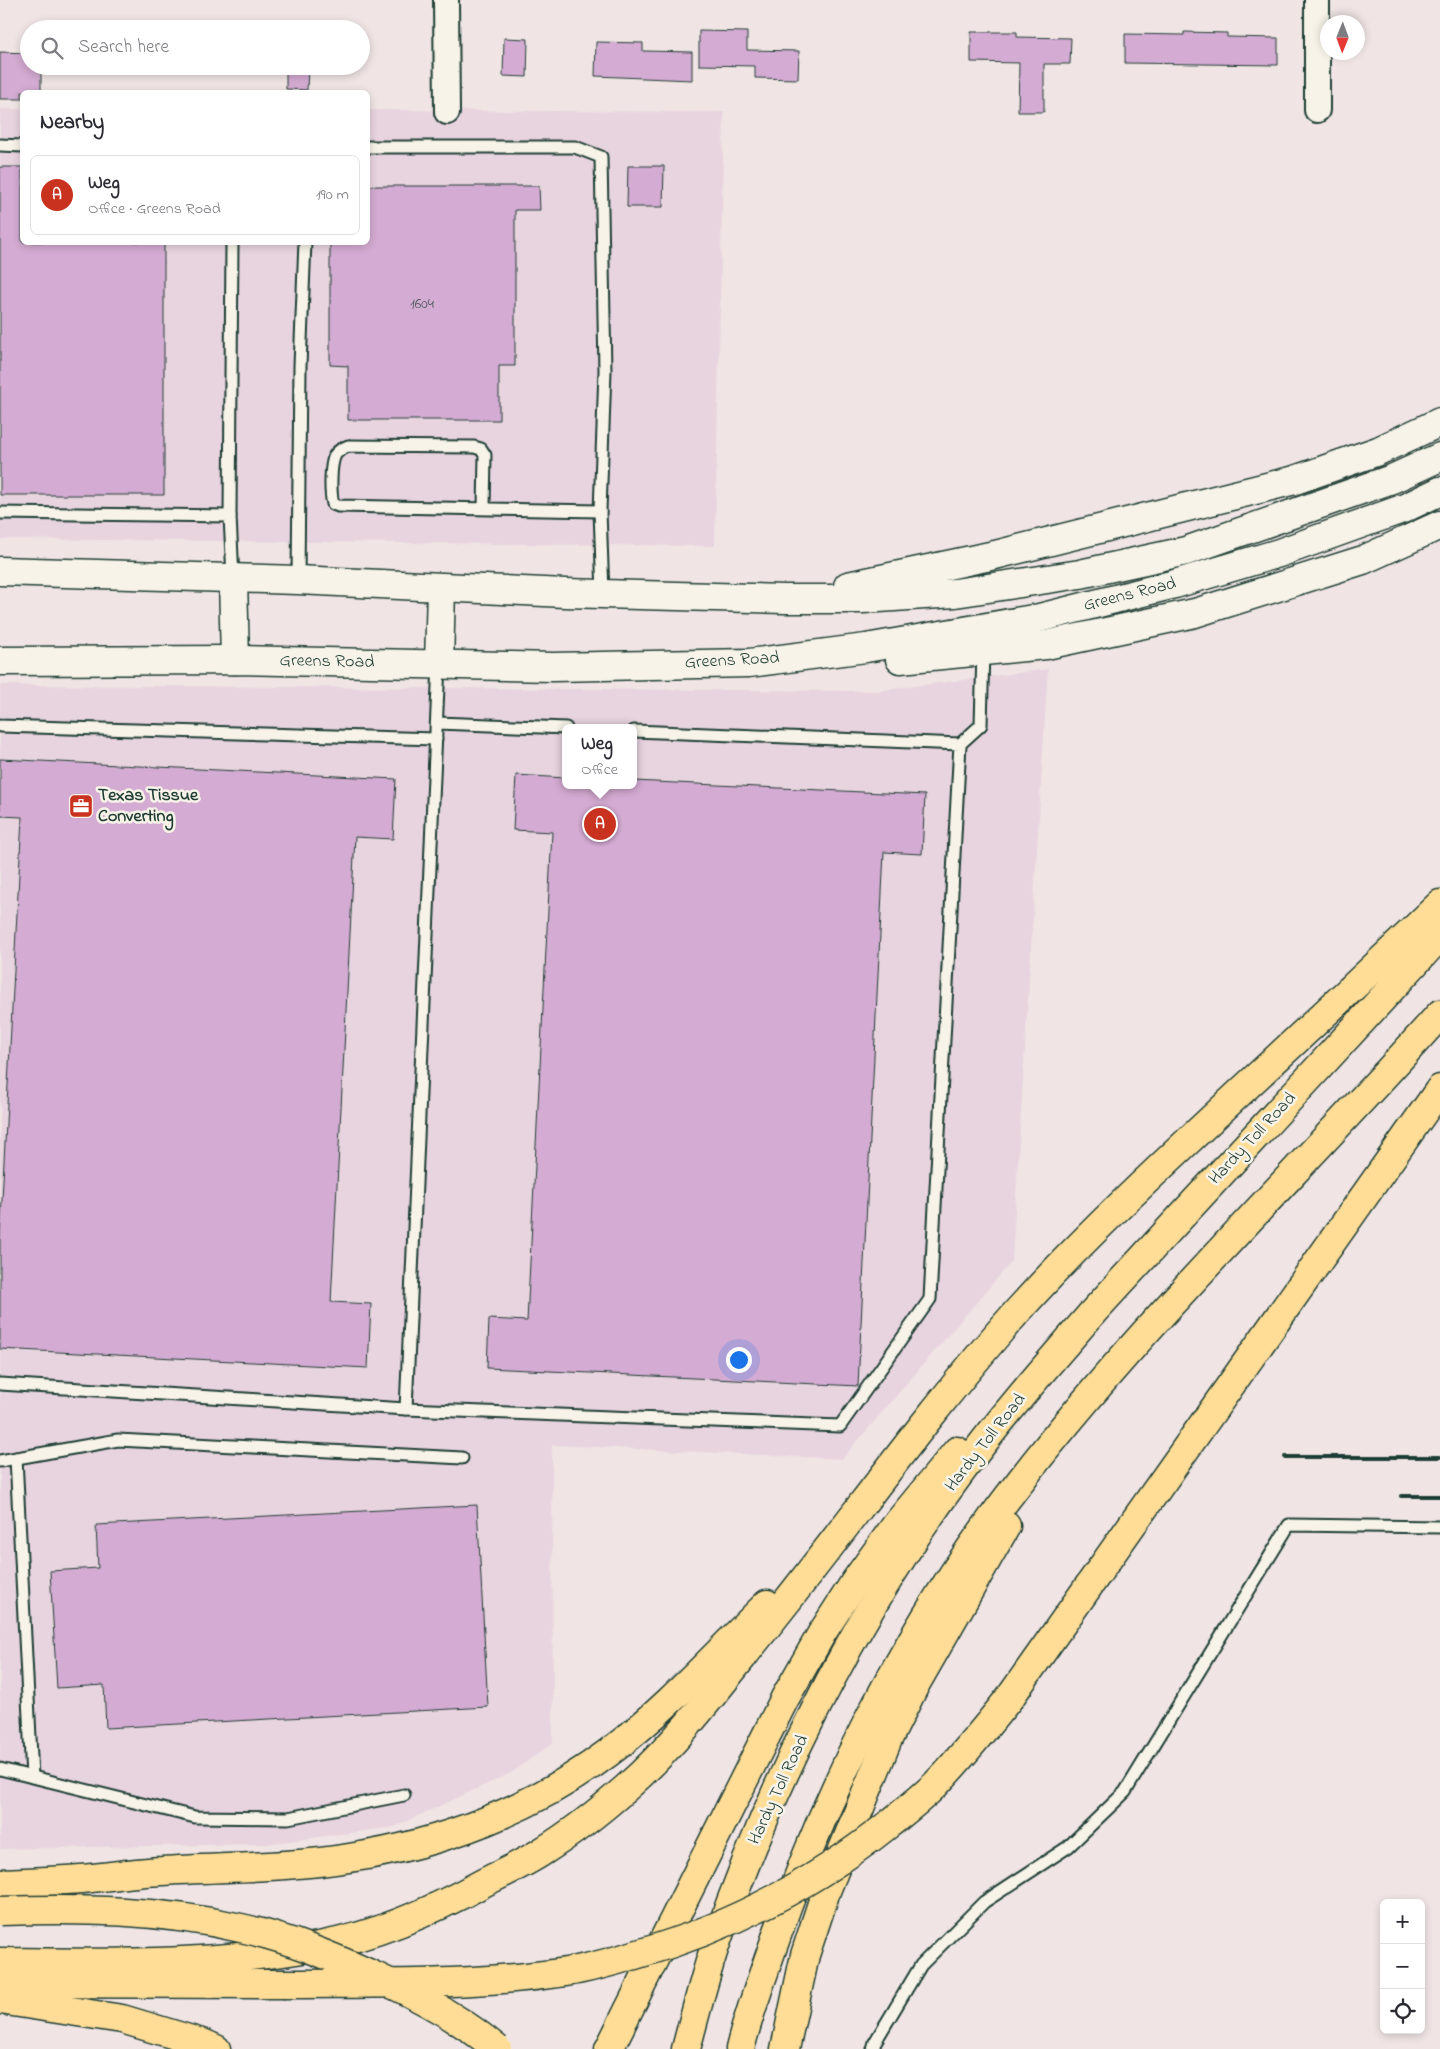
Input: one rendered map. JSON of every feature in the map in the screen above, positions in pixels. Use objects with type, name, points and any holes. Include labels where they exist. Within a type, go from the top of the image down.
[{"type":"highway","points":[[5,1982],[160,1962],[256,1956],[322,1946],[359,1936],[414,1918],[452,1900],[544,1851],[588,1819],[627,1787],[664,1752],[702,1709],[810,1574],[868,1495],[994,1338],[1047,1279],[1136,1190],[1440,904]]},
{"type":"highway","name":"Hardy Toll Road","points":[[686,2049],[714,1948],[767,1812],[834,1674],[873,1605],[955,1481],[1044,1367],[1100,1304],[1440,936]]},
{"type":"highway","points":[[740,2049],[784,1912],[843,1774],[882,1696],[946,1586],[1008,1498],[1127,1354],[1440,1014]]},
{"type":"highway","points":[[5,1982],[448,1983],[568,1972],[684,1940],[752,1912],[806,1883],[857,1850],[935,1785],[977,1740],[1011,1696],[1440,1089]]},
{"type":"highway","points":[[609,2049],[785,1698],[822,1633],[885,1541],[939,1471],[979,1426],[1044,1367]]},
{"type":"highway","points":[[785,2049],[805,1955],[826,1891],[888,1739],[915,1686],[1060,1433]]},
{"type":"highway","points":[[0,1883],[81,1879],[156,1871],[316,1862],[350,1858],[442,1838],[481,1824],[564,1782],[608,1754],[648,1721],[772,1599],[868,1495]]},
{"type":"highway","points":[[0,1911],[56,1909],[151,1913],[201,1919],[251,1930],[332,1956],[420,1997],[496,2049]]},
{"type":"highway","points":[[5,1982],[216,2049]]},
{"type":"main road","points":[[785,599],[995,555],[1294,480],[1378,451],[1440,422]]},
{"type":"main road","name":"Greens Road","points":[[0,571],[298,580],[441,588],[785,599],[863,599],[955,593],[1080,574],[1177,553],[1272,522],[1392,479],[1440,457]]},
{"type":"main road","name":"Greens Road","points":[[0,661],[235,660],[553,667],[749,662],[866,648],[1048,615],[1175,584],[1279,553],[1404,508],[1440,492]]},
{"type":"main road","points":[[749,662],[873,661],[1046,645],[1195,613],[1363,560],[1440,525]]},
{"type":"main road","points":[[233,578],[235,660]]},
{"type":"main road","points":[[439,664],[441,588]]},
{"type":"street","points":[[446,0],[448,112]]},
{"type":"street","points":[[1317,0],[1317,110]]},
{"type":"lane","points":[[0,146],[20,146]]},
{"type":"lane","points":[[370,146],[576,147],[601,157],[606,371],[600,511],[603,594]]},
{"type":"lane","points":[[232,245],[230,516],[233,578]]},
{"type":"lane","points":[[298,580],[300,366],[305,245]]},
{"type":"lane","points":[[484,509],[485,455],[481,449],[474,447],[348,446],[340,450],[333,462],[331,496],[333,504],[338,506],[484,509],[600,511]]},
{"type":"lane","points":[[0,513],[230,516]]},
{"type":"lane","points":[[0,1384],[406,1409],[840,1426],[930,1299],[960,744],[980,725],[983,651]]},
{"type":"lane","points":[[406,1409],[439,664]]},
{"type":"lane","points":[[436,723],[562,728]]},
{"type":"lane","points":[[0,726],[436,739]]},
{"type":"lane","points":[[637,731],[960,744]]},
{"type":"lane","points":[[0,1461],[118,1440],[462,1458]]},
{"type":"lane","points":[[16,1458],[32,1777]]},
{"type":"lane","points":[[873,2049],[875,2042],[921,1965],[984,1902],[1068,1846],[1125,1792],[1289,1526],[1440,1527]]},
{"type":"lane","points":[[0,1769],[195,1817],[288,1818],[404,1795]]},
{"type":"shaded area","points":[[0,109],[20,109],[20,245],[370,245],[370,110],[724,112],[715,546],[0,539]]},
{"type":"shaded area","points":[[1048,669],[1012,1261],[842,1459],[552,1445],[553,1743],[511,1773],[394,1827],[267,1844],[0,1849],[0,685],[876,691]]},
{"type":"building","points":[[699,31],[747,32],[747,50],[799,51],[798,79],[755,78],[755,66],[699,65]]},
{"type":"building","points":[[971,32],[1017,32],[1017,37],[1071,38],[1070,64],[1044,64],[1044,112],[1018,112],[1019,63],[971,62]]},
{"type":"building","points":[[1184,32],[1227,33],[1227,37],[1278,38],[1278,65],[1125,63],[1125,34],[1184,35]]},
{"type":"building","points":[[504,38],[528,39],[527,77],[503,76]]},
{"type":"building","points":[[596,42],[643,43],[643,51],[692,52],[692,80],[595,76]]},
{"type":"building","points":[[0,52],[20,53],[20,75],[41,75],[41,90],[20,90],[20,99],[0,99]]},
{"type":"building","points":[[286,75],[308,75],[307,90],[286,89]]},
{"type":"building","points":[[628,166],[664,166],[663,207],[627,207]]},
{"type":"building","points":[[0,167],[20,167],[20,245],[164,245],[164,495],[0,495]]},
{"type":"building","points":[[370,186],[539,186],[540,210],[515,210],[515,366],[499,366],[499,420],[348,420],[348,366],[330,365],[330,245],[370,245]]},
{"type":"building","points":[[0,759],[396,779],[393,839],[355,837],[331,1302],[371,1304],[368,1368],[0,1349],[0,1238],[22,817],[0,816]]},
{"type":"building","points":[[516,775],[562,778],[562,789],[637,789],[637,781],[925,795],[922,854],[884,852],[858,1386],[487,1368],[489,1319],[527,1321],[552,832],[513,830]]},
{"type":"building","points":[[477,1505],[488,1707],[106,1728],[104,1685],[57,1688],[50,1571],[98,1568],[96,1525]]},
{"type":"railway","points":[[1285,1457],[1440,1457]]},
{"type":"railway","points":[[1401,1496],[1440,1496]]},
{"type":"place","name":"Texas Tissue Converting","points":[[81,806]]},
{"type":"place","name":"Weg","points":[[600,824]]}]
